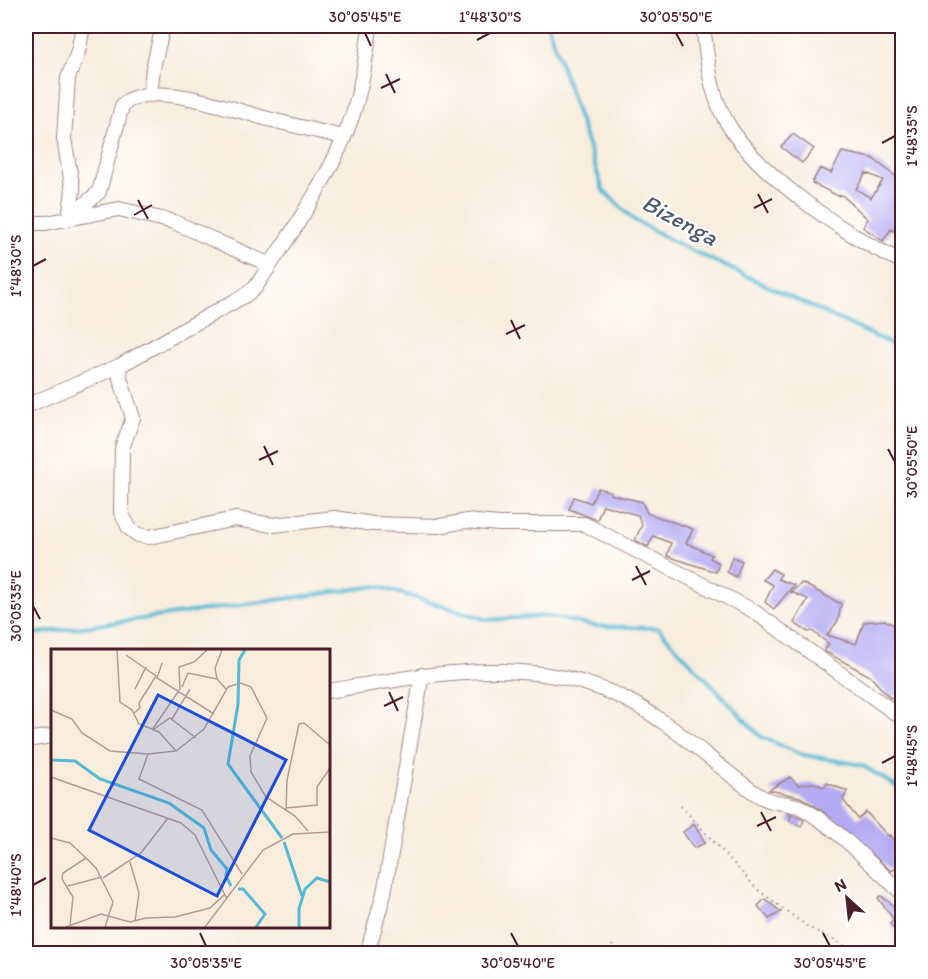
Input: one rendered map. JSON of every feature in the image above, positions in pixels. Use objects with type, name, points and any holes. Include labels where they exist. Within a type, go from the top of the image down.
[{"type":"street","points":[[69,218],[73,190],[64,139],[68,78],[78,52],[83,26]]},
{"type":"street","points":[[150,95],[153,68],[163,26]]},
{"type":"street","points":[[26,406],[119,366],[255,288],[344,137],[356,105],[370,26]]},
{"type":"street","points":[[703,26],[715,96],[723,117],[748,153],[848,234],[903,261]]},
{"type":"street","points":[[69,218],[99,192],[122,106],[129,99],[150,95],[210,102],[344,137]]},
{"type":"street","points":[[26,223],[46,223],[119,208],[174,222],[270,265]]},
{"type":"street","points":[[119,366],[120,378],[133,418],[122,448],[121,512],[129,528],[138,535],[149,537],[235,519],[273,525],[335,518],[373,524],[440,526],[466,521],[499,524],[584,525],[752,610],[903,718]]},
{"type":"street","points":[[330,691],[422,675],[507,670],[572,679],[623,698],[683,736],[767,800],[800,807],[819,820],[903,893]]},
{"type":"street","points":[[367,954],[384,893],[422,675]]},
{"type":"street","points":[[26,740],[51,736]]},
{"type":"path","points":[[681,806],[758,890],[808,927],[861,954]]},
{"type":"path","points":[[612,945],[619,954]]},
{"type":"building","points":[[793,134],[814,149],[802,163],[781,147]]},
{"type":"building","points":[[842,152],[872,158],[903,182],[903,236],[891,229],[883,241],[863,227],[868,219],[842,195],[838,196],[812,183],[820,168],[831,173]],"holes":[[[866,173],[883,180],[871,198],[856,189]]]},
{"type":"building","points":[[598,488],[611,492],[610,494],[642,502],[647,513],[693,529],[686,543],[712,555],[710,558],[719,563],[716,572],[667,556],[671,543],[653,536],[648,547],[635,540],[642,525],[638,515],[603,505],[597,520],[569,509],[574,497],[591,503]]},
{"type":"building","points":[[732,557],[742,561],[736,577],[727,572]]},
{"type":"building","points":[[772,569],[781,574],[778,579],[794,585],[774,609],[765,602],[773,585],[763,580]]},
{"type":"building","points":[[802,583],[841,604],[838,621],[827,635],[856,644],[864,622],[885,620],[903,630],[903,693],[890,698],[870,676],[824,651],[829,644],[812,631],[808,632],[794,623],[808,599],[791,592]]},
{"type":"building","points":[[790,777],[798,785],[814,783],[824,787],[827,783],[847,791],[843,800],[858,819],[866,812],[888,836],[890,835],[903,856],[903,865],[891,871],[820,809],[800,797],[769,790]]},
{"type":"building","points":[[788,813],[804,820],[801,827],[789,821],[791,816]]},
{"type":"building","points":[[694,824],[705,843],[694,848],[683,832]]},
{"type":"building","points":[[881,896],[903,913],[903,938],[890,924],[894,920],[878,898]]},
{"type":"building","points":[[765,899],[781,912],[769,919],[758,906]]},
{"type":"waterway","name":"Bizenga","points":[[548,26],[603,190],[634,220],[680,245],[902,349]]},
{"type":"waterway","points":[[26,635],[377,586],[488,620],[546,616],[595,626],[658,628],[760,736],[799,754],[862,765],[902,790]]}]
